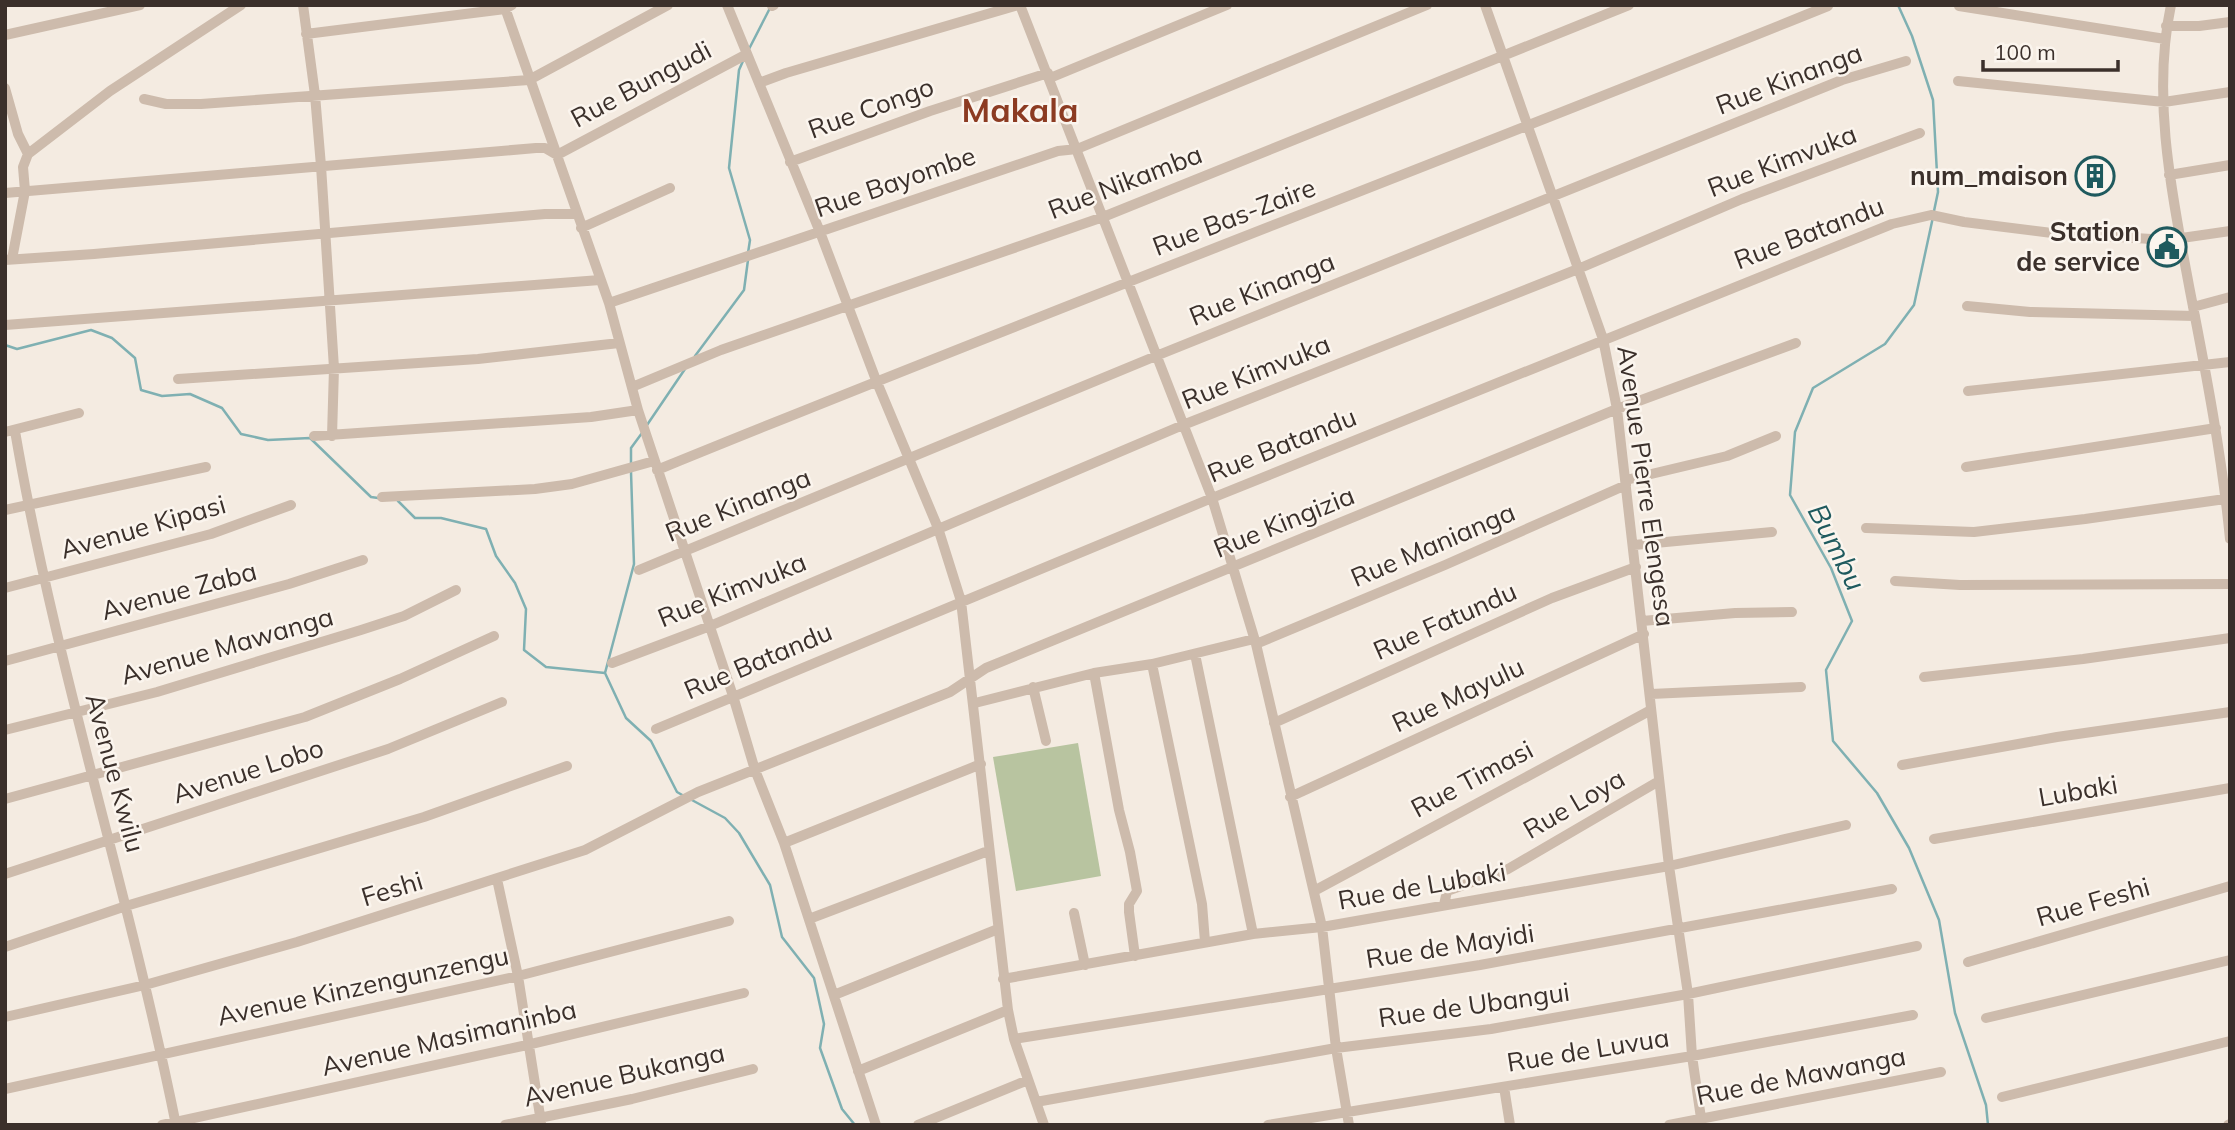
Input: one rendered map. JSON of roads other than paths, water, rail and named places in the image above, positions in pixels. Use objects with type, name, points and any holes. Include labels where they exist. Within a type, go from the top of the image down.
[{"type":"street","points":[[5,35],[140,5]]},
{"type":"street","points":[[241,5],[110,92],[28,154],[23,167],[25,191],[9,259],[94,254],[545,214],[577,214]]},
{"type":"street","points":[[303,5],[321,166],[334,368],[332,436]]},
{"type":"street","points":[[144,99],[166,104],[201,104],[529,80],[668,5]]},
{"type":"street","points":[[727,5],[820,232],[908,460],[938,528],[961,601],[975,703],[1003,979],[1014,1039],[1044,1125]]},
{"type":"street","points":[[759,83],[1019,5],[1212,498],[1255,641],[1322,927],[1336,1048],[1349,1125]]},
{"type":"street","name":"Rue Congo","points":[[790,162],[930,111],[1049,76],[1227,5]]},
{"type":"street","name":"Rue Bayombe","points":[[609,303],[1058,151],[1077,149],[1427,5]]},
{"type":"street","name":"Avenue Pierre Elengesa","points":[[1485,5],[1603,339],[1617,409],[1701,1122]]},
{"type":"street","name":"Rue Nikamba","points":[[632,387],[721,350],[1103,217],[1629,5]]},
{"type":"street","points":[[2171,5],[2165,39],[2164,102],[2169,175],[2216,428],[2224,441],[2225,499],[2230,539]]},
{"type":"street","name":"Rue Bas-Zaire","points":[[382,497],[536,489],[656,466],[1527,127],[1828,6]]},
{"type":"street","points":[[1959,6],[2165,39]]},
{"type":"street","points":[[306,34],[507,7],[529,80],[609,303],[656,466],[755,770],[784,843],[876,1125]]},
{"type":"street","points":[[2166,26],[2230,22]]},
{"type":"street","name":"Rue Bungudi","points":[[557,155],[747,54]]},
{"type":"street","name":"Rue Kinanga","points":[[639,570],[1156,356],[1553,196],[1842,80],[1906,61]]},
{"type":"street","points":[[1958,81],[2164,102],[2230,92]]},
{"type":"street","points":[[5,88],[18,134],[28,154]]},
{"type":"street","name":"Rue Kimvuka","points":[[612,663],[710,626],[1183,425],[1578,269],[1742,199],[1920,133]]},
{"type":"street","points":[[5,193],[536,148],[545,148],[557,155]]},
{"type":"street","points":[[2169,175],[2230,165]]},
{"type":"street","points":[[581,228],[670,188]]},
{"type":"street","name":"Rue Batandu","points":[[656,729],[1212,498],[1892,224],[1935,216],[2052,233],[2151,240],[2180,239]]},
{"type":"street","points":[[2180,239],[2230,231]]},
{"type":"street","points":[[5,325],[600,279]]},
{"type":"street","points":[[1968,306],[2030,312],[2194,312],[2230,297]]},
{"type":"street","points":[[178,379],[478,359],[619,343]]},
{"type":"street","name":"Rue Kingizia","points":[[755,770],[950,692],[986,668],[1617,409],[1796,343]]},
{"type":"street","points":[[1968,391],[2230,362]]},
{"type":"street","points":[[314,436],[592,417],[638,410]]},
{"type":"street","points":[[10,432],[79,413]]},
{"type":"street","points":[[1966,467],[2216,428]]},
{"type":"street","name":"Avenue Kwilu","points":[[10,432],[75,713],[110,840],[162,1054],[176,1123]]},
{"type":"street","name":"Rue Manianga","points":[[975,703],[1094,673],[1152,664],[1255,641],[1432,571],[1626,483],[1727,456],[1776,436]]},
{"type":"street","points":[[5,510],[206,467]]},
{"type":"street","points":[[1866,528],[1974,532],[2225,499]]},
{"type":"street","name":"Avenue Kipasi","points":[[5,588],[211,534],[291,505]]},
{"type":"street","points":[[1634,545],[1772,532]]},
{"type":"street","name":"Avenue Zaba","points":[[5,660],[289,584],[363,560]]},
{"type":"street","name":"Rue Fatundu","points":[[1274,723],[1552,598],[1636,566]]},
{"type":"street","points":[[1895,581],[1960,585],[2230,584]]},
{"type":"street","name":"Avenue Mawanga","points":[[5,730],[157,692],[373,626],[404,616],[456,590]]},
{"type":"street","points":[[1642,621],[1735,613],[1791,612]]},
{"type":"street","name":"Rue Mayulu","points":[[1290,797],[1644,634]]},
{"type":"street","name":"Avenue Lobo","points":[[5,799],[305,717],[400,680],[494,636]]},
{"type":"street","points":[[1924,677],[2083,659],[2230,638]]},
{"type":"street","points":[[1195,654],[1253,934]]},
{"type":"street","points":[[1152,664],[1202,904],[1205,942]]},
{"type":"street","points":[[1094,673],[1137,891],[1129,904],[1135,956]]},
{"type":"street","points":[[1033,687],[1046,741]]},
{"type":"street","points":[[1651,694],[1801,687]]},
{"type":"street","name":"Avenue Lobo","points":[[5,874],[388,749],[502,702]]},
{"type":"street","name":"Rue Timasi","points":[[1314,891],[1651,710]]},
{"type":"street","points":[[1902,765],[2057,737],[2230,712]]},
{"type":"street","points":[[784,843],[981,764]]},
{"type":"street","points":[[5,947],[126,906],[424,817],[567,766]]},
{"type":"street","name":"Feshi","points":[[5,1017],[145,985],[297,942],[497,879],[585,850],[698,792],[755,770]]},
{"type":"street","name":"Rue Loya","points":[[1444,905],[1447,891],[1508,869],[1659,781]]},
{"type":"street","name":"Lubaki","points":[[1934,839],[2230,788]]},
{"type":"street","name":"Rue de Lubaki","points":[[1003,979],[1205,942],[1322,927],[1669,866],[1846,825]]},
{"type":"street","points":[[809,919],[988,851]]},
{"type":"street","points":[[497,879],[518,976],[541,1121]]},
{"type":"street","name":"Rue Feshi","points":[[1968,962],[2230,886]]},
{"type":"street","name":"Rue de Mayidi","points":[[1014,1039],[1480,965],[1892,889]]},
{"type":"street","points":[[1074,914],[1085,965]]},
{"type":"street","name":"Avenue Kinzengunzengu","points":[[5,1089],[518,976],[729,921]]},
{"type":"street","points":[[834,995],[998,929]]},
{"type":"street","name":"Rue de Ubangui","points":[[1036,1102],[1336,1048],[1491,1029],[1688,994],[1917,946]]},
{"type":"street","points":[[1986,1018],[2230,960]]},
{"type":"street","name":"Avenue Masimaninba","points":[[162,1125],[527,1045],[744,993]]},
{"type":"street","points":[[858,1071],[1008,1010]]},
{"type":"street","name":"Rue de Luvua","points":[[1268,1125],[1692,1056],[1913,1015]]},
{"type":"street","points":[[2002,1097],[2230,1041]]},
{"type":"street","name":"Avenue Bukanga","points":[[505,1125],[541,1121],[752,1069]]},
{"type":"street","name":"Rue de Mawanga","points":[[1669,1125],[1701,1122],[1941,1072]]},
{"type":"street","points":[[918,1125],[1028,1080]]},
{"type":"street","points":[[1504,1087],[1510,1125]]},
{"type":"waterway","name":"Bumbu","points":[[1898,5],[1912,36],[1933,100],[1938,192],[1934,211]]},
{"type":"waterway","points":[[749,49],[770,8]]},
{"type":"waterway","points":[[743,61],[739,70],[729,168],[750,240],[748,253]]},
{"type":"waterway","name":"Bumbu","points":[[1933,217],[1914,305],[1885,344],[1813,388],[1795,432],[1790,495],[1831,568],[1852,621],[1826,670],[1833,741],[1877,793],[1909,848],[1939,920],[1955,1013],[1986,1105],[1988,1125]]},
{"type":"waterway","points":[[695,356],[744,290],[748,260]]},
{"type":"waterway","points":[[5,345],[17,349],[91,330],[112,338],[135,358],[141,390],[162,396],[190,394],[222,408],[241,434],[268,440],[310,438],[371,497],[378,498]]},
{"type":"waterway","points":[[647,425],[685,369]]},
{"type":"waterway","points":[[631,465],[631,448],[642,433]]},
{"type":"waterway","points":[[631,472],[634,564],[605,673],[626,718],[651,741],[677,792],[684,796]]},
{"type":"waterway","points":[[398,501],[415,518],[441,518],[486,529],[496,556],[515,583],[526,609],[524,650],[546,667],[605,673]]},
{"type":"waterway","points":[[690,799],[725,818],[739,833],[770,885],[782,937],[814,978],[824,1024],[820,1048],[842,1109],[855,1125]]},
{"type":"place","name":"num_maison","points":[[2095,176]]},
{"type":"place","name":"Station de service","points":[[2167,247]]},
{"type":"district","name":"Makala","points":[[1020,110]]}]
